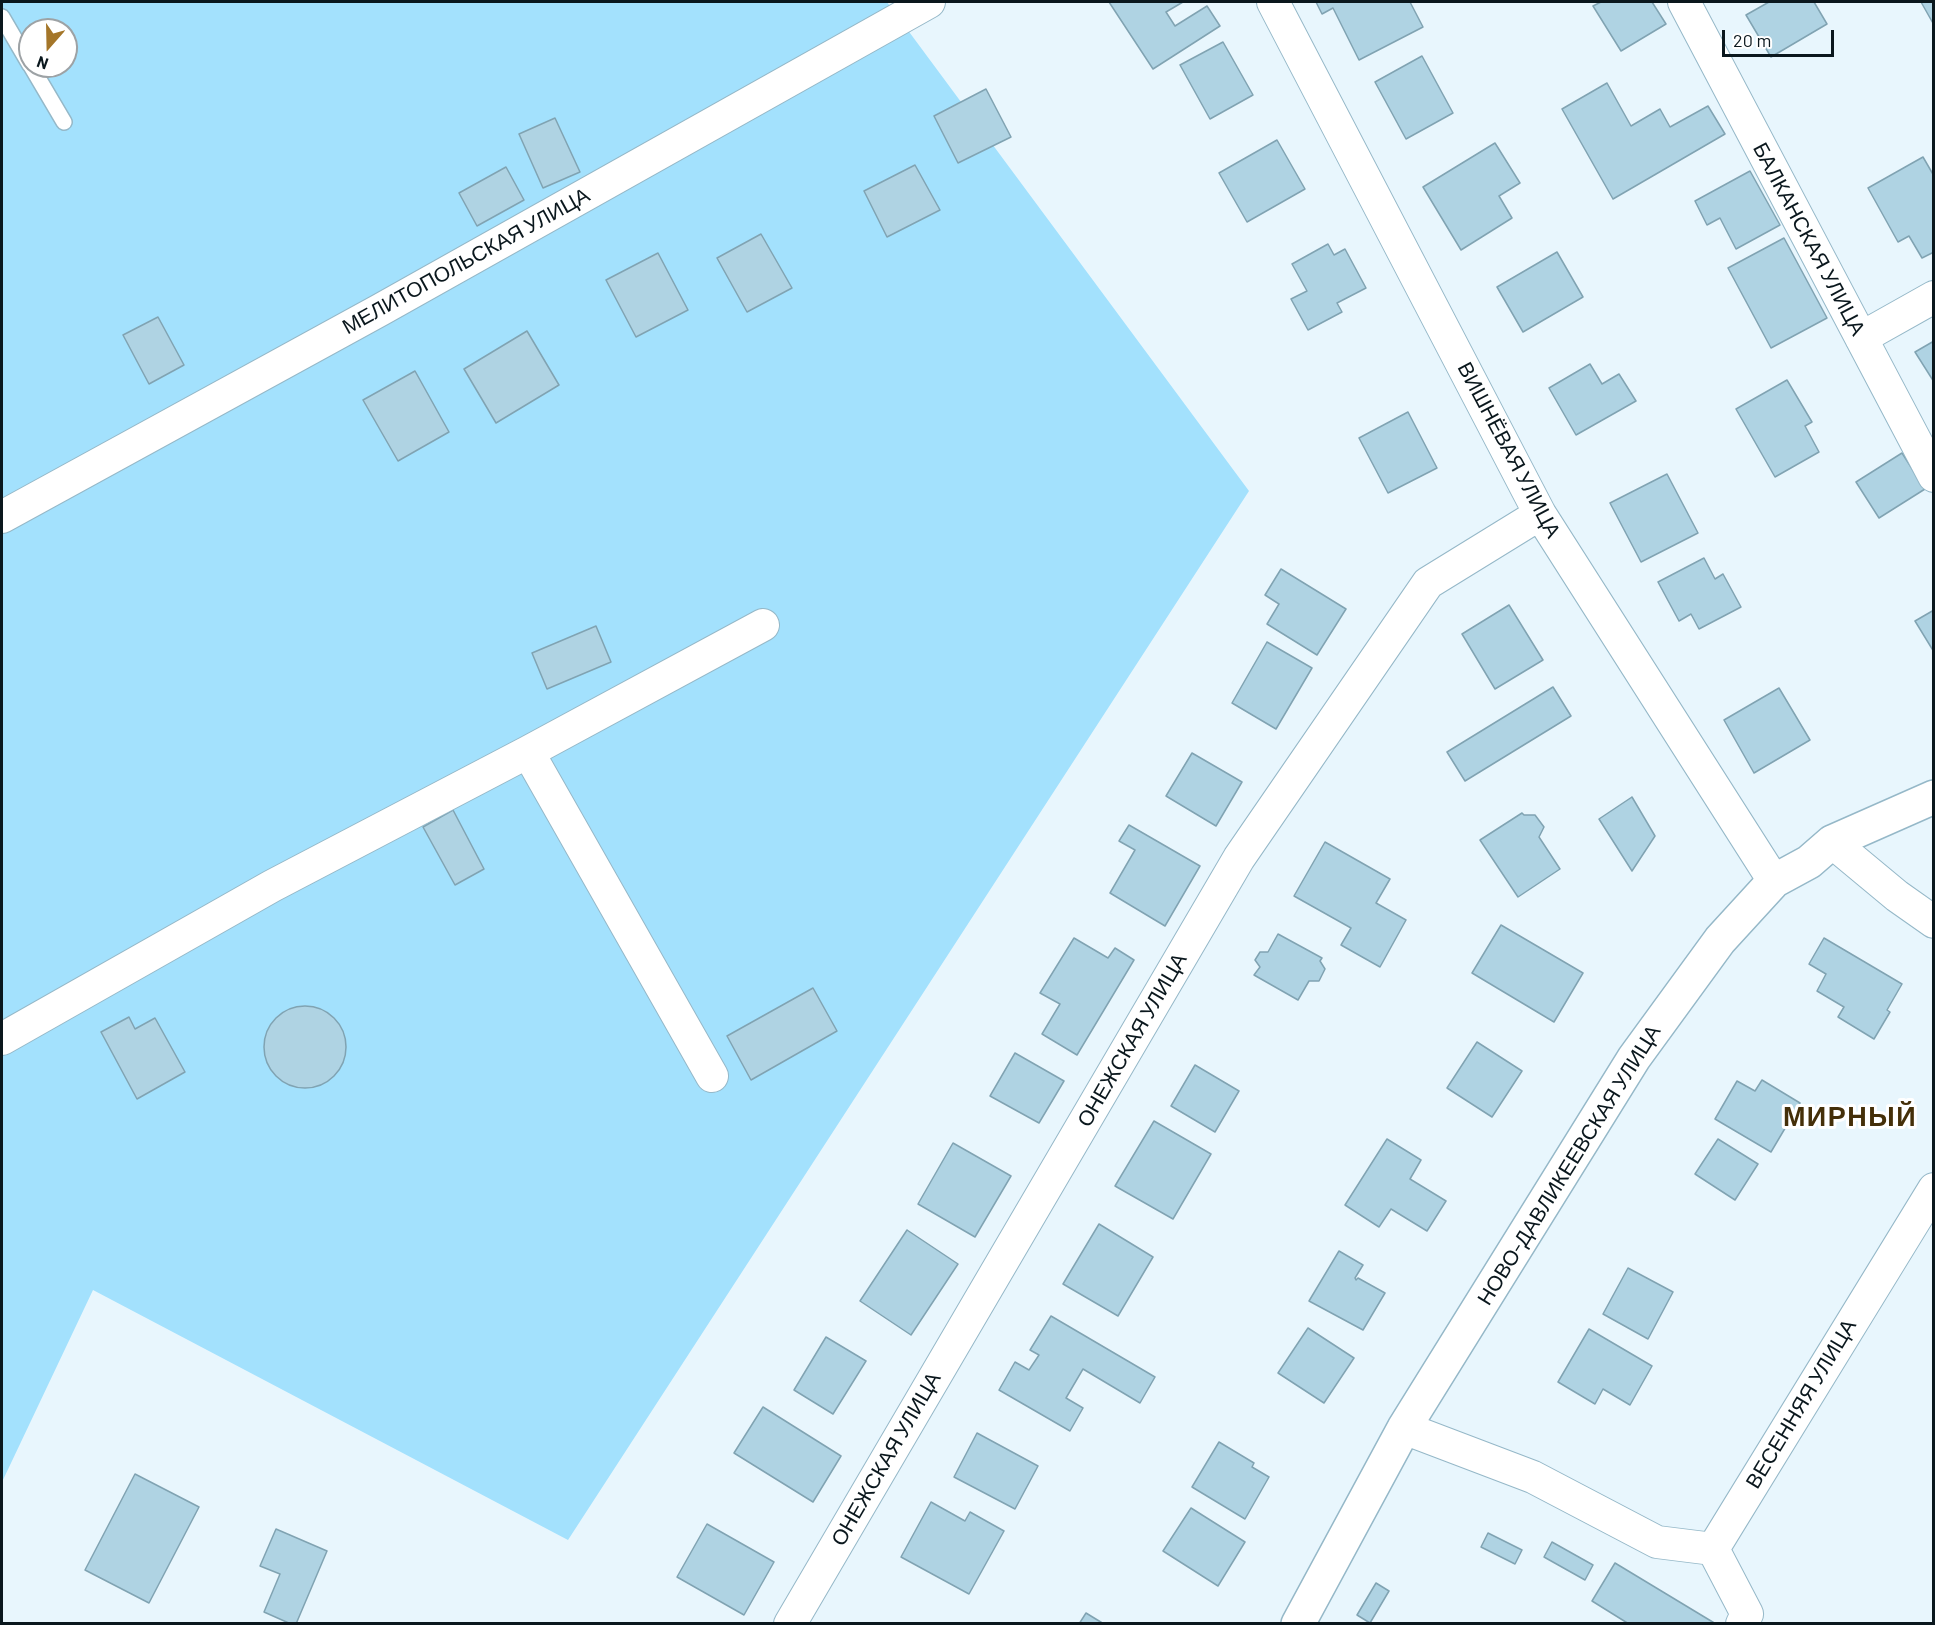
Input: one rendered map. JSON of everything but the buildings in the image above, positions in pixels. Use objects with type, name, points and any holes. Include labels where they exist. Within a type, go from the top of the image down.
[{"type":"street","name":"МЕЛИТОПОЛЬСКАЯ УЛИЦА","points":[[2,517],[380,310],[929,2]]},
{"type":"street","name":"ВИШНЁВАЯ УЛИЦА","points":[[1273,2],[1540,514],[1774,881]]},
{"type":"street","name":"БАЛКАНСКАЯ УЛИЦА","points":[[1690,4],[1934,476]]},
{"type":"street","points":[[1862,338],[1934,297]]},
{"type":"street","name":"ОНЕЖСКАЯ УЛИЦА","points":[[790,1623],[1239,858],[1428,583],[1540,514]]},
{"type":"street","points":[[2,1039],[272,886],[528,752],[763,625]]},
{"type":"street","points":[[528,752],[712,1076]]},
{"type":"street","name":"НОВО-ДАВЛИКЕЕВСКАЯ УЛИЦА","points":[[1298,1623],[1404,1428],[1634,1058],[1720,940],[1774,881],[1809,862],[1832,842],[1934,797]]},
{"type":"street","points":[[1832,842],[1897,896],[1934,922]]},
{"type":"street","name":"ВЕСЕННЯЯ УЛИЦА","points":[[1713,1550],[1934,1188]]},
{"type":"street","points":[[1404,1428],[1533,1477],[1657,1542],[1713,1550],[1747,1614],[1743,1623]]},
{"type":"lane","points":[[2,17],[18,45]]},
{"type":"lane","points":[[37,78],[64,122]]},
{"type":"shaded area","points":[[2,2],[887,2],[1249,491],[568,1540],[93,1290],[2,1482]]},
{"type":"district","name":"МИРНЫЙ","points":[[1850,1117]]}]
